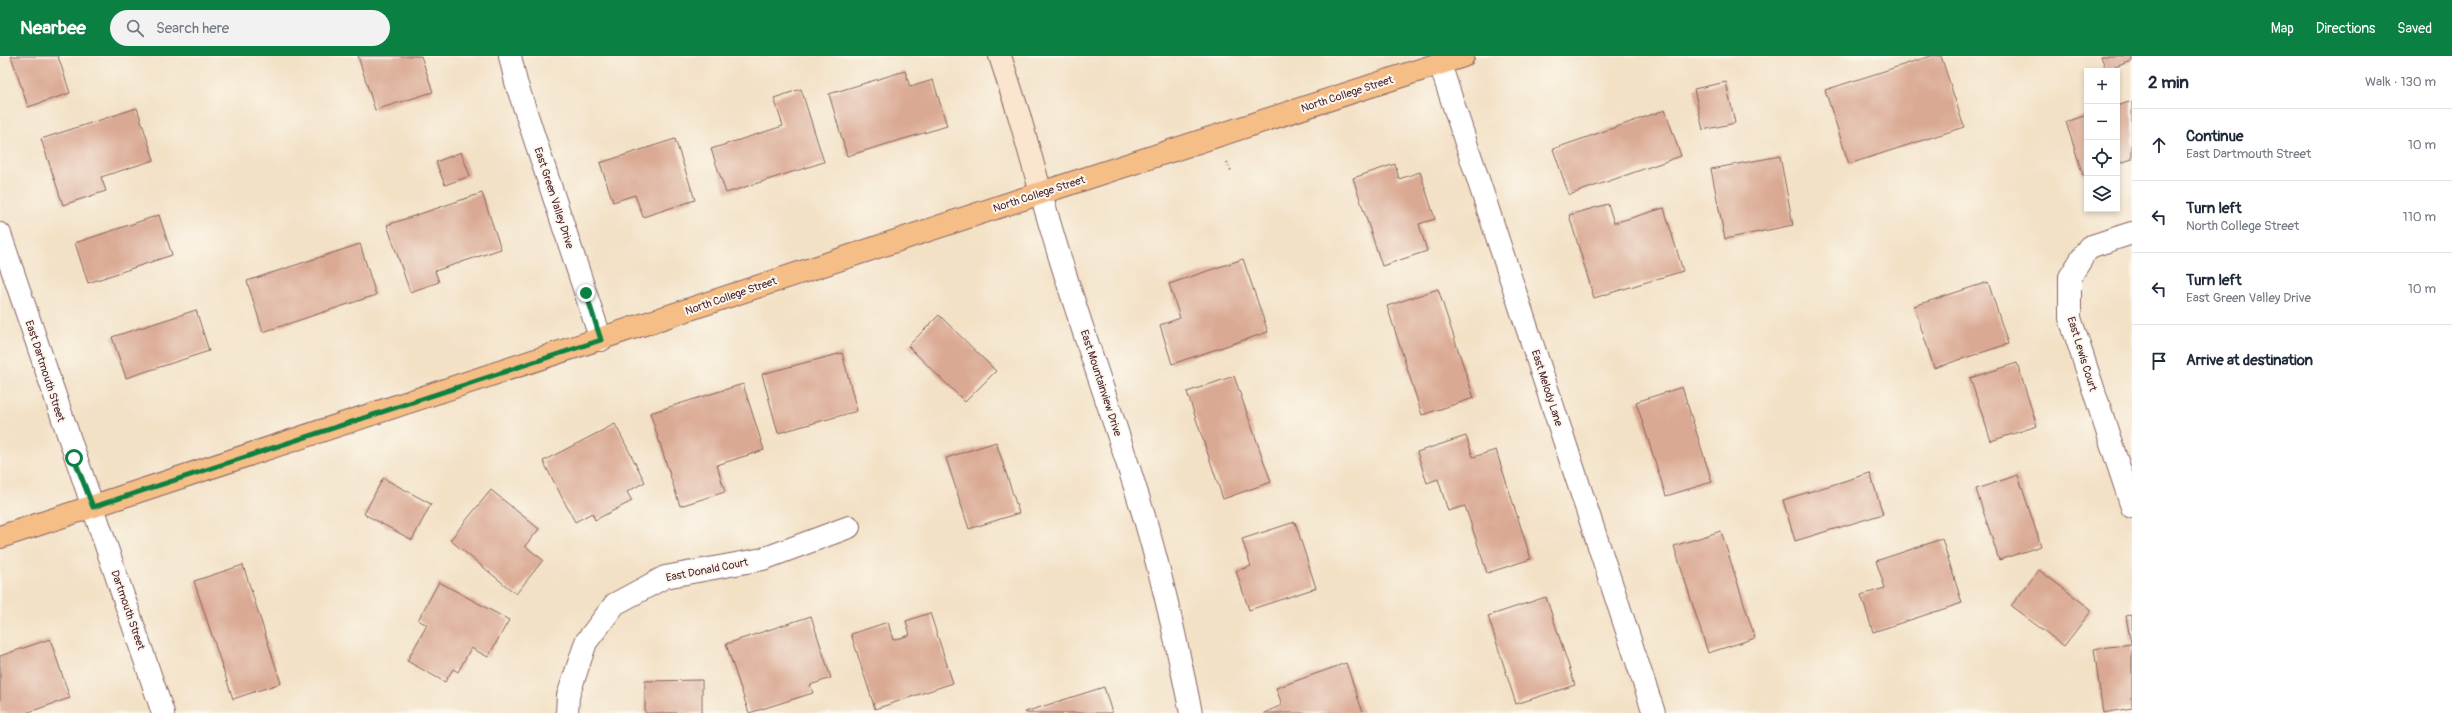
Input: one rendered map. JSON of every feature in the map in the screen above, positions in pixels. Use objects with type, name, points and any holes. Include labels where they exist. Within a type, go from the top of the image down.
[{"type":"main road","name":"East Mountainview Drive","points":[[1000,56],[1020,115],[1041,193]]},
{"type":"main road","name":"North College Street","points":[[0,537],[601,340],[1041,193],[1463,56]]},
{"type":"street","name":"East Green Valley Drive","points":[[510,56],[516,82],[601,340]]},
{"type":"street","name":"East Melody Lane","points":[[1440,64],[1654,713]]},
{"type":"street","name":"East Mountainview Drive","points":[[1041,193],[1055,245],[1134,483],[1174,628],[1191,713]]},
{"type":"street","name":"East Lewis Court","points":[[2132,233],[2089,247],[2070,277],[2070,318],[2132,507]]},
{"type":"street","name":"East Dartmouth Street","points":[[0,234],[4,258],[74,458],[93,507]]},
{"type":"street","name":"Dartmouth Street","points":[[93,507],[163,713]]},
{"type":"street","name":"East Donald Court","points":[[568,713],[568,696],[586,642],[615,604],[665,577],[763,559],[849,527]]},
{"type":"building","points":[[11,56],[58,56],[70,93],[28,107]]},
{"type":"building","points":[[358,56],[421,56],[433,92],[375,110]]},
{"type":"building","points":[[1931,56],[1941,56],[1964,127],[1849,164],[1825,90]]},
{"type":"building","points":[[2101,56],[2132,56],[2132,61],[2112,68],[2105,68]]},
{"type":"building","points":[[905,71],[910,87],[933,80],[947,126],[847,156],[829,94]]},
{"type":"building","points":[[1726,82],[1735,123],[1703,130],[1694,89]]},
{"type":"building","points":[[801,89],[824,162],[726,193],[711,149],[783,126],[774,98]]},
{"type":"building","points":[[2132,101],[2132,159],[2120,163],[2120,140],[2120,105]]},
{"type":"building","points":[[137,108],[154,160],[101,177],[106,191],[63,205],[41,139]]},
{"type":"building","points":[[1665,110],[1681,156],[1569,195],[1553,149]]},
{"type":"building","points":[[2084,116],[2084,175],[2083,175],[2066,122]]},
{"type":"building","points":[[675,139],[695,200],[643,217],[635,195],[613,202],[600,163]]},
{"type":"building","points":[[461,152],[470,176],[445,185],[436,162]]},
{"type":"building","points":[[1780,156],[1793,225],[1725,239],[1711,169]]},
{"type":"building","points":[[1395,164],[1399,179],[1420,172],[1435,219],[1419,224],[1427,251],[1382,266],[1353,178]]},
{"type":"building","points":[[482,193],[501,249],[435,271],[439,282],[410,292],[387,225]]},
{"type":"building","points":[[1608,204],[1614,223],[1664,208],[1683,271],[1594,298],[1569,215]]},
{"type":"building","points":[[159,215],[172,255],[88,283],[75,243]]},
{"type":"building","points":[[360,244],[376,295],[263,332],[247,281]]},
{"type":"building","points":[[1243,259],[1268,332],[1172,364],[1160,325],[1180,318],[1169,284]]},
{"type":"building","points":[[1988,282],[2008,344],[1934,368],[1914,306]]},
{"type":"building","points":[[1438,289],[1474,398],[1422,415],[1387,306]]},
{"type":"building","points":[[196,310],[209,351],[126,378],[112,337]]},
{"type":"building","points":[[939,315],[996,371],[965,402],[908,346]]},
{"type":"building","points":[[842,353],[857,411],[778,433],[762,374]]},
{"type":"building","points":[[2017,363],[2037,426],[1991,441],[1970,378]]},
{"type":"building","points":[[1234,376],[1271,482],[1223,499],[1187,392]]},
{"type":"building","points":[[743,384],[764,450],[717,465],[725,492],[680,506],[650,413]]},
{"type":"building","points":[[1682,387],[1712,482],[1666,496],[1636,402]]},
{"type":"building","points":[[615,424],[645,482],[627,492],[632,501],[595,520],[592,513],[575,522],[543,461]]},
{"type":"building","points":[[1466,436],[1473,457],[1496,450],[1531,559],[1487,573],[1465,506],[1448,511],[1438,479],[1427,483],[1417,452]]},
{"type":"building","points":[[996,442],[1019,513],[969,529],[946,458]]},
{"type":"building","points":[[1870,473],[1883,514],[1795,541],[1783,500]]},
{"type":"building","points":[[2018,475],[2041,546],[1999,560],[1976,489]]},
{"type":"building","points":[[383,478],[431,504],[412,540],[364,514]]},
{"type":"building","points":[[491,490],[539,529],[525,546],[543,560],[516,594],[450,540]]},
{"type":"building","points":[[1295,522],[1316,588],[1249,610],[1236,571],[1251,566],[1242,539]]},
{"type":"building","points":[[1721,531],[1755,638],[1708,653],[1674,546]]},
{"type":"building","points":[[1942,539],[1962,603],[1873,632],[1861,595],[1885,588],[1876,561]]},
{"type":"building","points":[[243,565],[281,683],[233,699],[194,581]]},
{"type":"building","points":[[2039,570],[2092,610],[2064,646],[2011,606]]},
{"type":"building","points":[[439,582],[509,620],[488,657],[471,648],[458,672],[453,669],[445,682],[407,661],[427,625],[418,620]]},
{"type":"building","points":[[1546,597],[1575,685],[1516,704],[1488,616]]},
{"type":"building","points":[[930,613],[953,683],[875,709],[851,634],[888,622],[893,640],[910,635],[906,621]]},
{"type":"building","points":[[2132,615],[2132,708],[2103,713],[2094,649],[2131,644],[2126,616]]},
{"type":"building","points":[[811,616],[831,678],[810,685],[813,693],[749,713],[726,644]]},
{"type":"building","points":[[50,639],[70,698],[26,713],[0,713],[0,656]]},
{"type":"building","points":[[1346,663],[1363,713],[1264,713],[1282,705],[1276,688]]},
{"type":"building","points":[[702,680],[702,713],[645,713],[645,681]]},
{"type":"building","points":[[1104,687],[1112,713],[1025,712]]},
{"type":"route","points":[[74,458],[93,507],[601,340],[586,293]]}]
